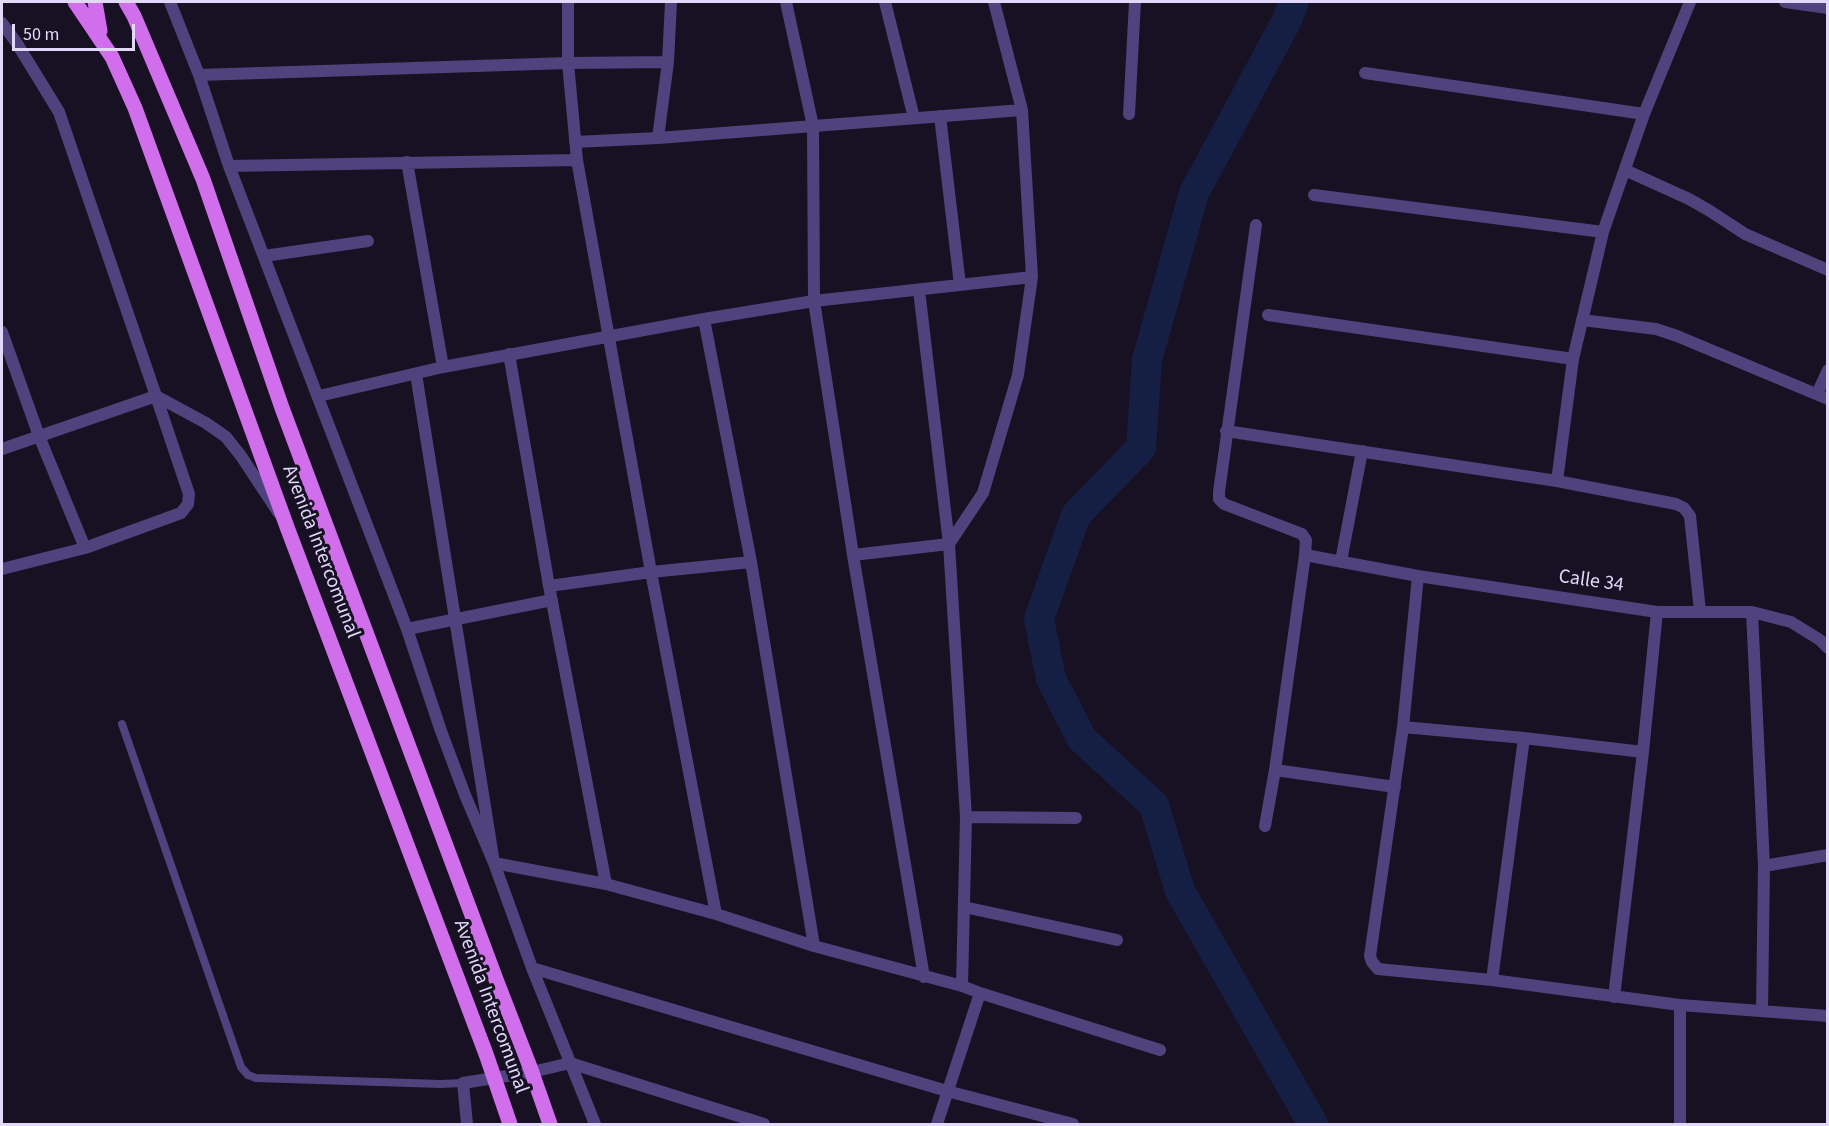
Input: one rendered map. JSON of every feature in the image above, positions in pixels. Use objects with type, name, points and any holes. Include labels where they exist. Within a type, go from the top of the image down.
[{"type":"main road","name":"Avenida Intercomunal","points":[[75,2],[102,39],[135,108],[287,527],[482,1043],[510,1125]]},
{"type":"main road","points":[[95,2],[102,39]]},
{"type":"main road","name":"Avenida Intercomunal","points":[[126,2],[203,179],[286,419],[550,1125]]},
{"type":"street","points":[[170,2],[199,75],[229,165],[407,629],[461,784],[494,863],[532,968],[595,1125]]},
{"type":"street","points":[[568,2],[568,63],[577,160],[651,572],[716,914]]},
{"type":"street","points":[[658,138],[669,62],[671,2]]},
{"type":"street","points":[[786,2],[813,126],[814,301],[853,555],[924,977]]},
{"type":"street","points":[[885,2],[914,118]]},
{"type":"street","points":[[853,555],[949,544],[983,493],[1018,375],[1032,277],[1022,110],[994,2]]},
{"type":"street","points":[[1129,114],[1135,2]]},
{"type":"street","points":[[1557,481],[1573,359],[1603,232],[1644,114],[1690,2]]},
{"type":"street","points":[[1785,2],[1827,8]]},
{"type":"street","points":[[2,23],[58,112],[189,494],[188,504],[181,513],[85,548],[2,569]]},
{"type":"street","points":[[199,75],[669,62]]},
{"type":"street","points":[[1365,72],[1644,114]]},
{"type":"street","points":[[575,142],[658,138],[1022,110]]},
{"type":"street","points":[[940,116],[960,285]]},
{"type":"street","points":[[229,165],[577,160]]},
{"type":"street","points":[[407,162],[443,367]]},
{"type":"street","points":[[1625,170],[1689,199],[1745,234],[1827,270]]},
{"type":"street","points":[[1314,195],[1603,232]]},
{"type":"street","points":[[1256,225],[1218,492],[1224,504],[1302,534],[1306,540],[1275,770],[1265,826]]},
{"type":"street","points":[[264,256],[368,241]]},
{"type":"street","points":[[319,396],[443,367],[704,319],[814,301],[1032,277]]},
{"type":"street","points":[[919,290],[949,544],[966,817],[962,986]]},
{"type":"street","points":[[1268,315],[1573,359]]},
{"type":"street","points":[[704,319],[751,562],[814,946]]},
{"type":"street","points":[[1582,320],[1656,329],[1822,396],[1827,370]]},
{"type":"street","points":[[2,332],[39,436],[85,548]]},
{"type":"street","points":[[509,354],[549,586],[606,884]]},
{"type":"street","points":[[416,374],[494,863]]},
{"type":"street","points":[[2,449],[156,396],[206,423],[226,437],[287,527]]},
{"type":"street","points":[[1226,431],[1557,481],[1684,507],[1690,516],[1700,611]]},
{"type":"street","points":[[1341,561],[1362,450]]},
{"type":"street","name":"Calle 34","points":[[1305,555],[1418,576],[1657,612],[1752,612],[1791,622],[1820,640],[1827,648]]},
{"type":"street","points":[[549,586],[651,572],[751,562]]},
{"type":"street","points":[[1418,576],[1403,727],[1370,956],[1372,963],[1378,969],[1492,980],[1680,1005],[1827,1016]]},
{"type":"street","points":[[407,629],[552,600]]},
{"type":"street","points":[[1614,997],[1657,612]]},
{"type":"street","points":[[1752,612],[1764,866],[1762,1011]]},
{"type":"street","points":[[1403,727],[1643,752]]},
{"type":"street","points":[[1492,980],[1524,738]]},
{"type":"street","points":[[1275,770],[1395,787]]},
{"type":"street","points":[[966,817],[1076,818]]},
{"type":"street","points":[[1764,866],[1827,855]]},
{"type":"street","points":[[494,863],[606,884],[716,914],[814,946],[962,986],[1160,1050]]},
{"type":"street","points":[[964,907],[1117,940]]},
{"type":"street","points":[[532,968],[947,1091],[1073,1125]]},
{"type":"street","points":[[937,1125],[980,993]]},
{"type":"street","points":[[1680,1005],[1680,1125]]},
{"type":"street","points":[[466,1125],[463,1083],[532,1072],[570,1063],[764,1125]]},
{"type":"lane","points":[[122,724],[241,1067],[248,1075],[256,1078],[463,1083]]},
{"type":"waterway","points":[[1294,2],[1286,22],[1194,193],[1147,360],[1141,448],[1076,515],[1039,619],[1051,679],[1082,739],[1154,805],[1180,891],[1313,1124]]}]
